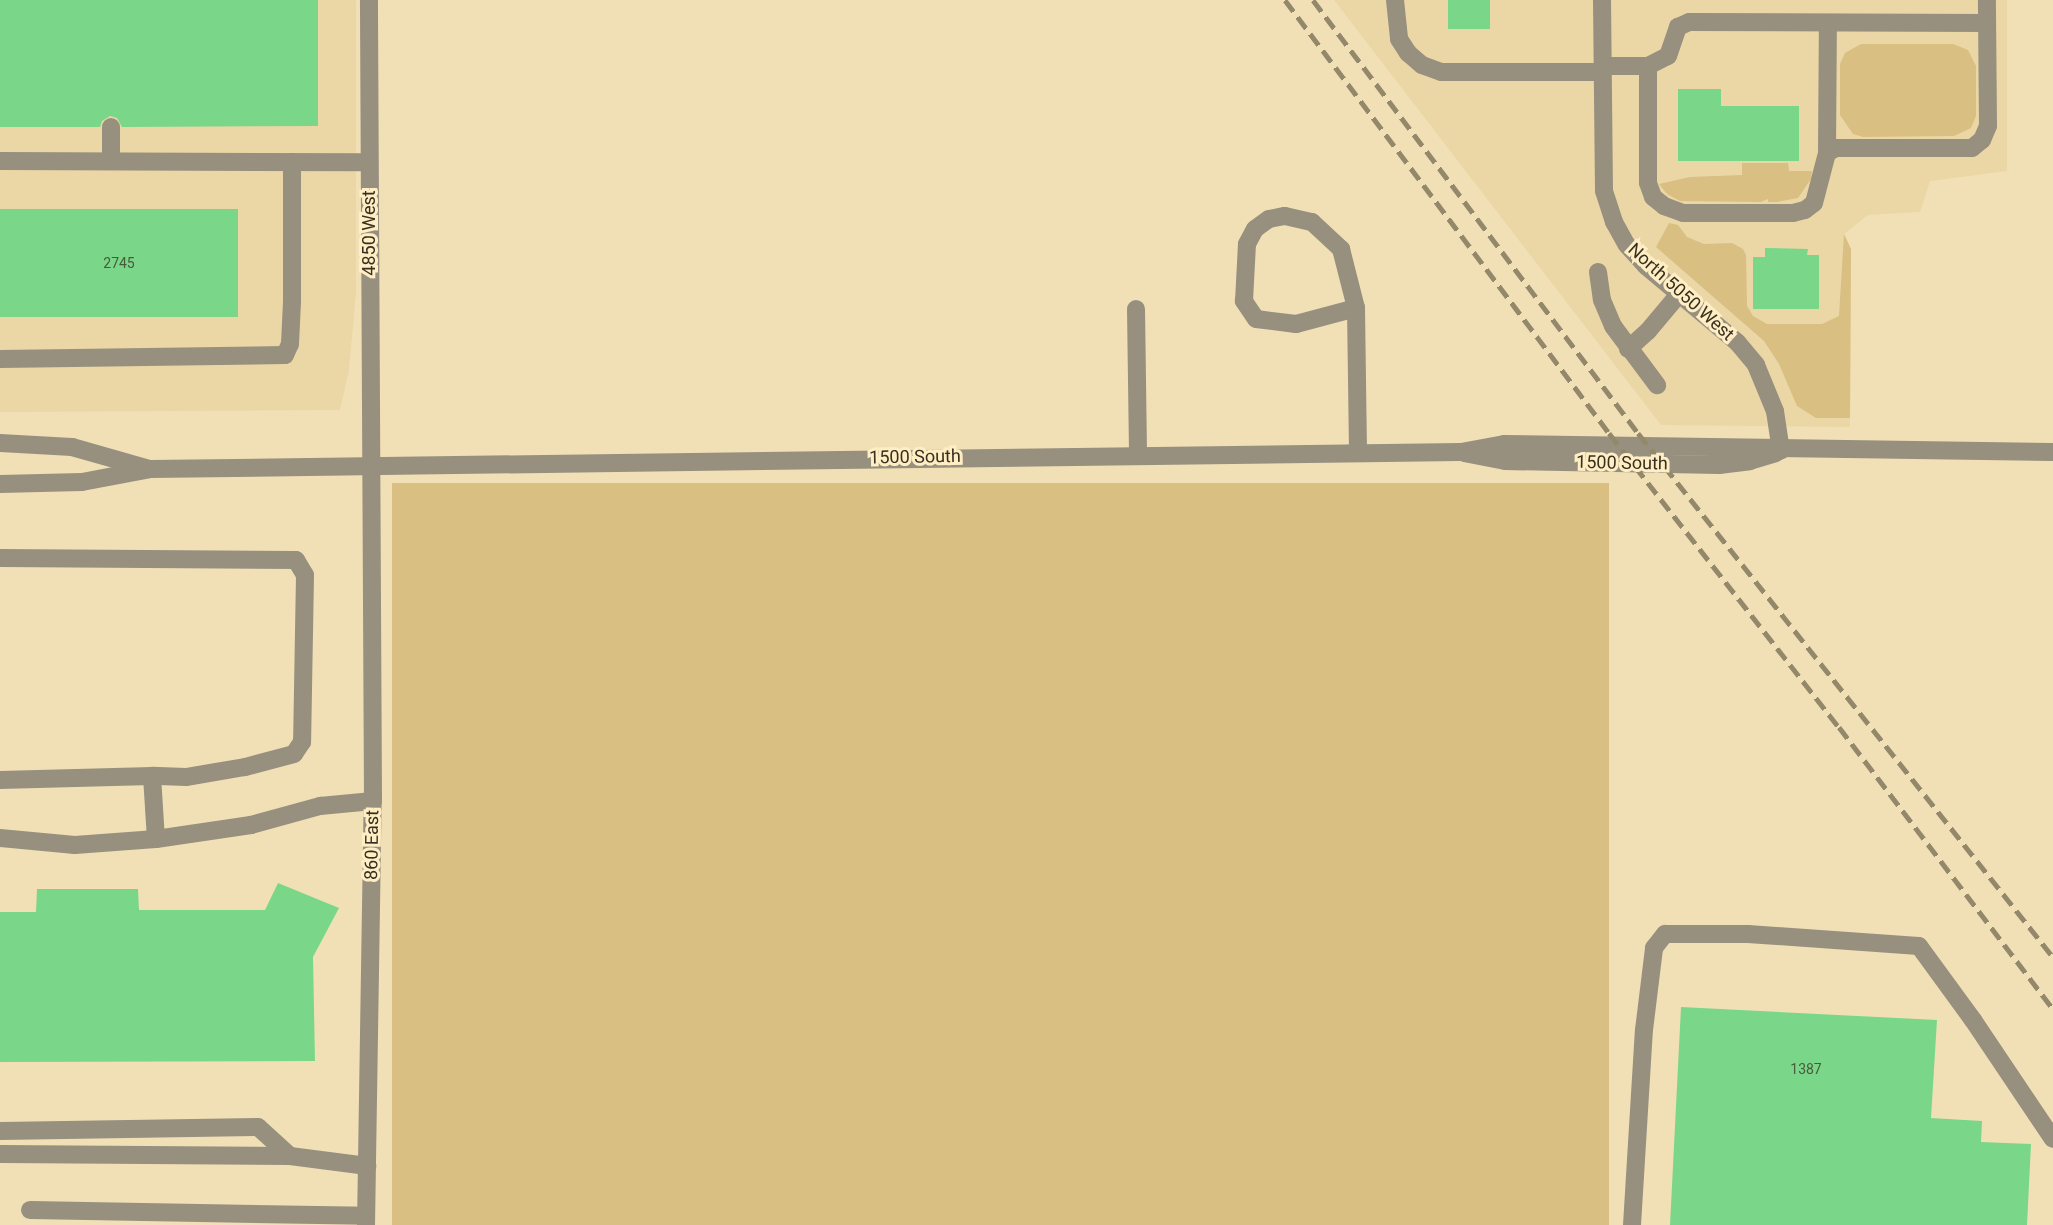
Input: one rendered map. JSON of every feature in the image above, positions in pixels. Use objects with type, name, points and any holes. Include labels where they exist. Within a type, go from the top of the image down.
[{"type":"street","name":"4850 West","points":[[369,0],[369,466]]},
{"type":"street","points":[[1395,0],[1399,39],[1422,65],[1441,72],[1648,66],[1668,56],[1678,27],[1689,22],[1987,23]]},
{"type":"street","name":"North 5050 West","points":[[1602,0],[1604,191],[1614,222],[1627,245],[1679,294],[1737,342],[1756,365],[1775,411],[1781,450]]},
{"type":"street","points":[[1827,153],[1836,148],[1972,148],[1982,141],[1988,126],[1987,0]]},
{"type":"street","points":[[1648,66],[1648,183],[1653,197],[1673,211],[1793,213],[1805,210],[1819,194],[1827,153],[1828,23]]},
{"type":"street","points":[[111,127],[111,161]]},
{"type":"street","points":[[0,161],[369,162]]},
{"type":"street","points":[[0,359],[285,355],[290,344],[292,302],[292,162]]},
{"type":"street","points":[[1356,308],[1296,324],[1256,319],[1244,301],[1247,244],[1255,229],[1269,219],[1285,216],[1311,222],[1328,233],[1341,248],[1356,308],[1358,452]]},
{"type":"street","points":[[1598,272],[1606,314],[1628,349],[1657,385]]},
{"type":"street","points":[[1628,349],[1648,331],[1679,294]]},
{"type":"street","points":[[1136,309],[1138,454]]},
{"type":"street","points":[[0,443],[72,447],[150,469]]},
{"type":"street","name":"1500 South","points":[[150,469],[1358,452],[1461,452],[1505,461],[1719,465],[1750,461],[1781,450],[2053,452]]},
{"type":"street","name":"860 East","points":[[366,1220],[373,801],[369,466]]},
{"type":"street","points":[[0,484],[82,482],[150,469]]},
{"type":"street","points":[[0,558],[296,560],[304,575],[302,742],[294,754],[245,768],[186,777],[0,780]]},
{"type":"street","points":[[152,776],[156,839]]},
{"type":"street","points":[[0,838],[75,845],[156,839],[251,825],[320,806],[373,801]]},
{"type":"street","points":[[1632,1225],[1644,1030],[1654,948],[1665,934],[1748,934],[1919,946],[1973,1020],[2053,1139]]},
{"type":"street","points":[[0,1131],[258,1127],[290,1156]]},
{"type":"street","points":[[0,1154],[290,1156],[367,1166]]},
{"type":"street","points":[[30,1210],[287,1220],[366,1220]]},
{"type":"shaded area","points":[[0,0],[356,0],[356,293],[349,370],[340,410],[0,412]]},
{"type":"shaded area","points":[[1334,0],[2007,0],[2007,171],[1930,181],[1920,212],[1868,215],[1844,234],[1851,249],[1850,427],[1661,425]]},
{"type":"shaded area","points":[[1861,44],[1953,44],[1968,50],[1976,66],[1976,116],[1971,128],[1954,136],[1863,137],[1853,134],[1840,115],[1840,64],[1845,53]]},
{"type":"shaded area","points":[[1742,163],[1788,163],[1789,171],[1812,171],[1811,179],[1798,198],[1777,202],[1768,202],[1768,199],[1761,202],[1680,201],[1667,194],[1659,184],[1690,177],[1742,175]]},
{"type":"shaded area","points":[[1669,223],[1678,225],[1687,237],[1704,244],[1732,243],[1743,249],[1746,255],[1747,306],[1753,316],[1767,324],[1822,324],[1839,316],[1844,234],[1851,249],[1850,418],[1816,418],[1797,406],[1779,364],[1764,341],[1656,247]]},
{"type":"shaded area","points":[[392,483],[1609,483],[1609,1225],[392,1225]]},
{"type":"building","points":[[0,0],[318,0],[318,126],[122,127],[117,118],[110,116],[102,121],[100,127],[0,127]]},
{"type":"building","points":[[1448,0],[1490,0],[1490,29],[1448,29]]},
{"type":"building","points":[[1678,89],[1721,89],[1721,106],[1799,106],[1799,161],[1678,161]]},
{"type":"building","points":[[0,209],[238,209],[238,317],[0,317]]},
{"type":"building","points":[[1765,248],[1808,249],[1807,255],[1819,255],[1819,309],[1753,309],[1753,257],[1765,257]]},
{"type":"building","points":[[278,883],[339,908],[313,957],[315,1061],[0,1062],[0,912],[36,912],[37,889],[138,889],[139,910],[265,910]]},
{"type":"building","points":[[1681,1007],[1937,1020],[1931,1118],[1982,1121],[1981,1142],[2031,1144],[2027,1225],[1670,1225]]},
{"type":"railway","points":[[1285,0],[1609,433],[1839,727],[2053,1009]]},
{"type":"railway","points":[[1313,0],[1638,433],[2053,957]]}]
